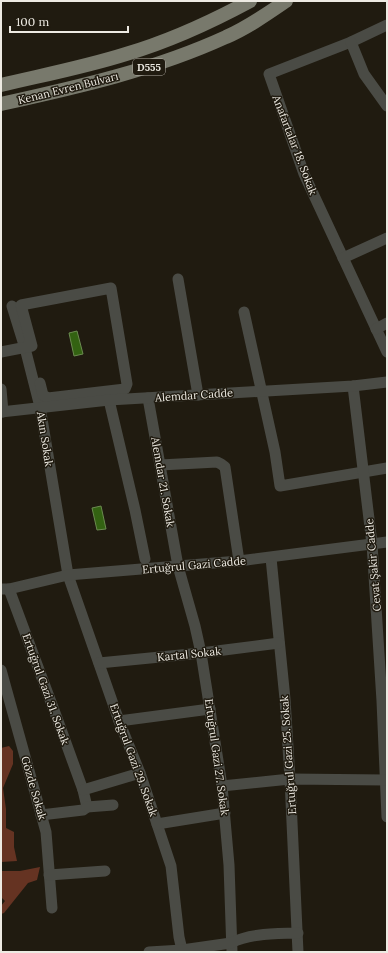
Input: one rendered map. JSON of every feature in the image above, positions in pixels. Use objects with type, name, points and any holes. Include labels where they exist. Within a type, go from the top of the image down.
[{"type":"main road","name":"Kenan Evren Bulvarı","points":[[1,84],[84,66],[127,54],[203,25],[250,1]]},
{"type":"main road","name":"Kenan Evren Bulvarı","points":[[1,104],[87,85],[134,72],[181,56],[227,37],[286,1]]},
{"type":"street","points":[[387,25],[351,42],[364,74],[387,106]]},
{"type":"street","name":"Anafartalar 18. Sokak","points":[[351,42],[269,74],[304,174],[387,352]]},
{"type":"street","points":[[343,258],[387,238]]},
{"type":"street","points":[[178,279],[198,395]]},
{"type":"street","points":[[111,288],[127,384],[125,389],[48,398],[44,396],[28,347],[21,305],[111,288]]},
{"type":"street","name":"Akın Sokak","points":[[12,306],[28,347],[40,407],[68,575]]},
{"type":"street","points":[[244,312],[280,486],[387,468]]},
{"type":"street","points":[[376,329],[387,323]]},
{"type":"street","points":[[1,352],[28,347]]},
{"type":"street","name":"Alemdar Cadde","points":[[2,412],[108,400],[260,390],[353,386],[387,382]]},
{"type":"street","name":"Cevat Şakir Cadde","points":[[353,386],[382,620],[387,817]]},
{"type":"street","points":[[1,389],[2,412]]},
{"type":"street","name":"Alemdar 21. Sokak","points":[[148,398],[178,566]]},
{"type":"street","points":[[108,400],[135,510],[145,559]]},
{"type":"street","points":[[160,465],[217,462],[225,467],[239,562]]},
{"type":"street","name":"Ertuğrul Gazi Cadde","points":[[5,589],[68,575],[239,562],[387,542]]},
{"type":"street","name":"Ertuğrul Gazi 25. Sokak","points":[[271,558],[285,699],[298,952]]},
{"type":"street","name":"Ertuğrul Gazi 27. Sokak","points":[[178,566],[201,653],[222,786],[230,865],[231,948]]},
{"type":"street","name":"Ertuğrul Gazi 29. Sokak","points":[[68,575],[119,721],[140,773],[171,866],[179,937],[182,950]]},
{"type":"street","name":"Ertuğrul Gazi 31. Sokak","points":[[5,589],[82,790],[87,807]]},
{"type":"street","name":"Kartal Sokak","points":[[99,663],[201,653],[279,643]]},
{"type":"street","name":"Gözde Sokak","points":[[1,670],[46,832],[52,908]]},
{"type":"street","points":[[119,721],[210,709]]},
{"type":"street","points":[[82,790],[140,773]]},
{"type":"street","points":[[222,786],[290,779],[385,780]]},
{"type":"street","points":[[41,815],[83,810],[87,807],[113,805]]},
{"type":"street","points":[[158,824],[225,813]]},
{"type":"street","points":[[49,875],[105,871]]},
{"type":"street","points":[[149,952],[231,948],[238,940],[253,936],[298,933]]},
{"type":"shaded area","points":[[77,331],[83,354],[74,356],[69,333]]},
{"type":"shaded area","points":[[101,506],[106,529],[97,530],[92,508]]},
{"type":"shaded area","points":[[9,746],[13,751],[13,764],[3,788],[6,809],[6,828],[14,832],[14,847],[17,861],[1,862],[1,748]]},
{"type":"shaded area","points":[[40,867],[37,880],[28,883],[4,913],[1,914],[1,906],[5,901],[1,897],[1,871],[20,871]]}]
